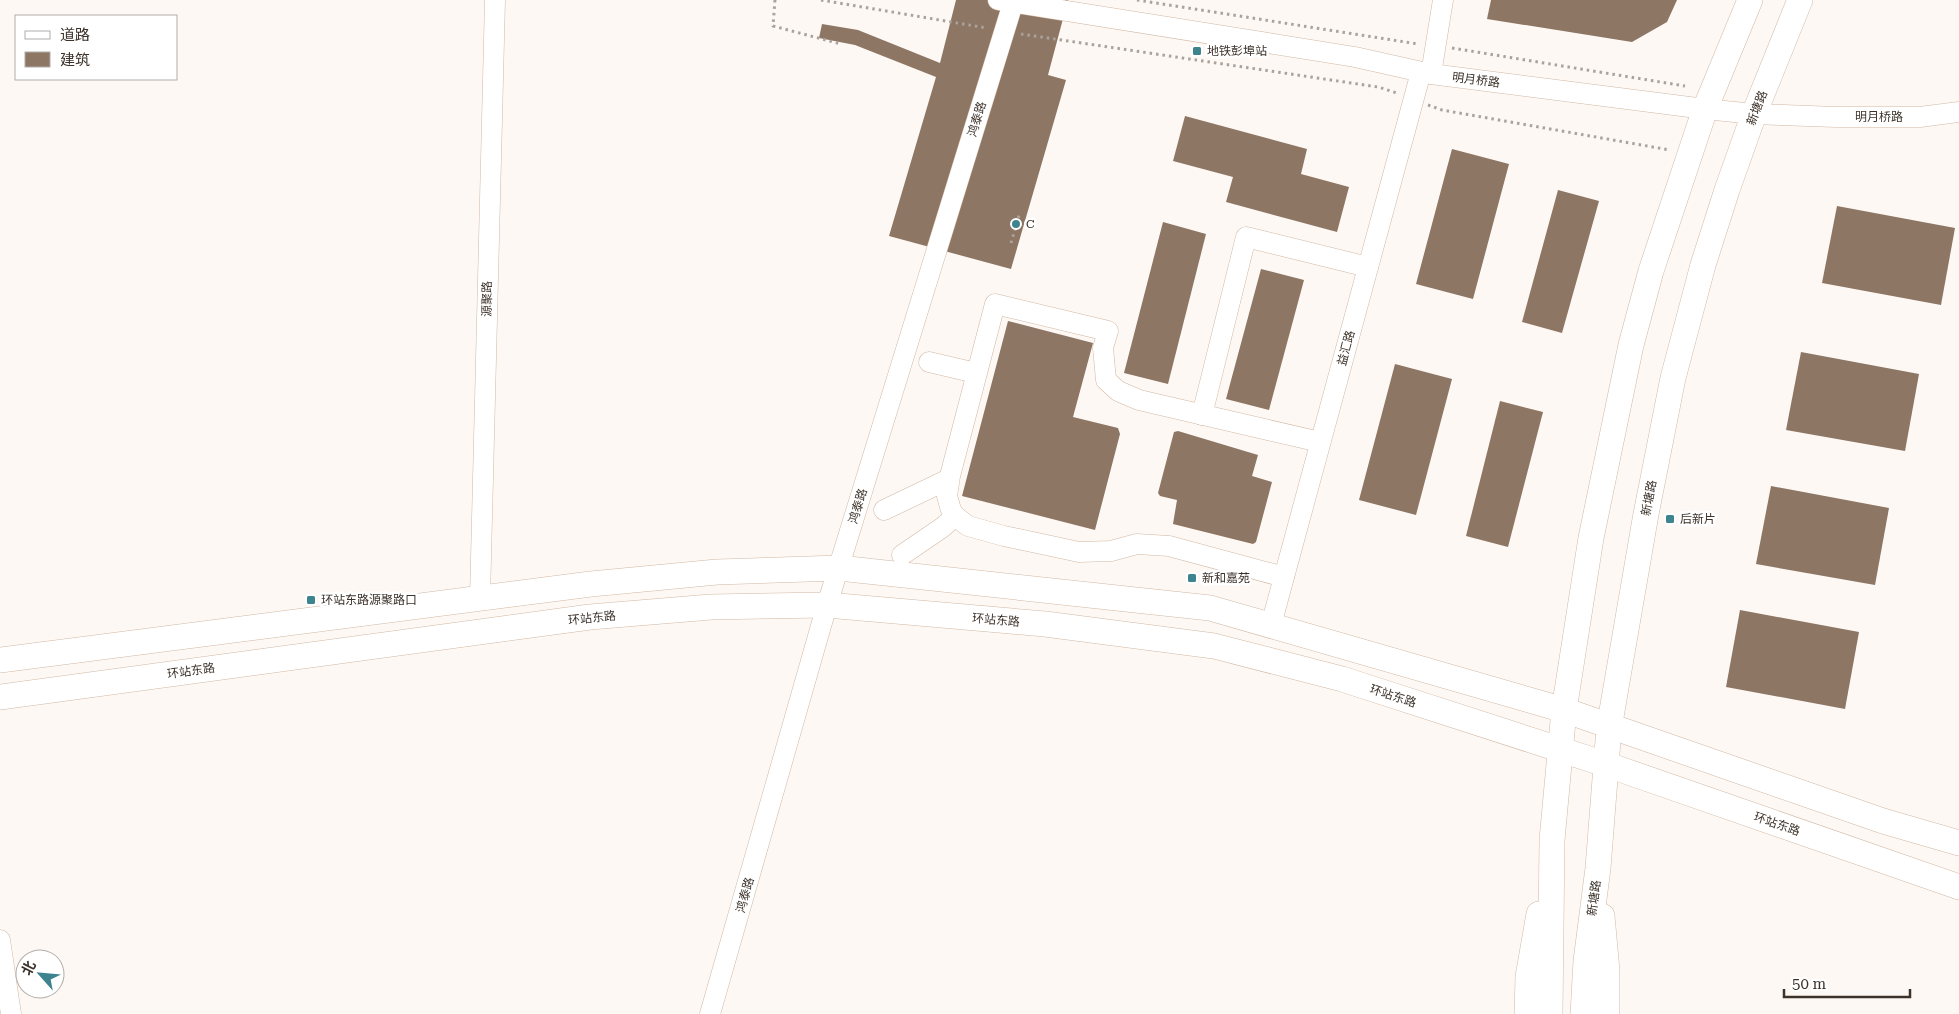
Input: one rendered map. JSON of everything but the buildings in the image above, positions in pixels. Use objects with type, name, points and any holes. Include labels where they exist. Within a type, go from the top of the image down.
[{"type":"main road","points":[[1527,1014],[1528,977],[1552,840],[1564,710],[1591,538],[1631,345],[1651,271],[1705,109],[1750,0]]},
{"type":"main road","name":"新塘路","points":[[1583,1014],[1586,961],[1598,868],[1609,728],[1646,514],[1673,378],[1703,265],[1754,114],[1800,0]]},
{"type":"main road","points":[[0,660],[480,598],[717,572],[839,568],[1210,608],[1564,710],[1609,728],[1883,821],[1959,843]]},
{"type":"main road","name":"环站东路","points":[[0,697],[590,617],[710,607],[827,605],[1046,624],[1214,646],[1342,679],[1605,764],[1959,887]]},
{"type":"main road","points":[[1550,1014],[1552,840]]},
{"type":"main road","points":[[1598,868],[1607,971],[1606,1014]]},
{"type":"street","name":"源聚路","points":[[480,598],[495,0]]},
{"type":"street","name":"益汇路","points":[[1271,625],[1414,100],[1426,73],[1443,0]]},
{"type":"street","name":"鸿泰路","points":[[713,1005],[827,605],[1004,31],[1008,1]]},
{"type":"street","name":"明月桥路","points":[[1008,1],[1355,57],[1426,73],[1705,109],[1754,114],[1920,117],[1959,112]]},
{"type":"street","points":[[1202,415],[1246,237],[1368,267]]},
{"type":"street","points":[[1284,577],[1169,546],[1137,544],[1111,551],[1079,552],[1004,536],[968,526],[955,516],[947,496],[949,479],[994,304],[1108,331],[1103,348],[1106,380],[1118,391],[1139,400],[1320,442]]},
{"type":"street","points":[[929,362],[976,373]]},
{"type":"street","points":[[884,510],[949,479]]},
{"type":"street","points":[[902,555],[944,527],[955,516]]},
{"type":"street","points":[[0,940],[12,1014]]},
{"type":"path","points":[[775,0],[773,26],[841,44]]},
{"type":"path","points":[[821,0],[1004,31],[1378,86],[1442,110],[1690,154]]},
{"type":"path","points":[[1011,243],[1020,212]]},
{"type":"place","name":"地铁彭埠站","points":[[1197,51]]},
{"type":"place","name":"C","points":[[1016,224]]},
{"type":"place","name":"后新片","points":[[1670,519]]},
{"type":"place","name":"新和嘉苑","points":[[1192,578]]},
{"type":"place","name":"环站东路源聚路口","points":[[311,600]]}]
